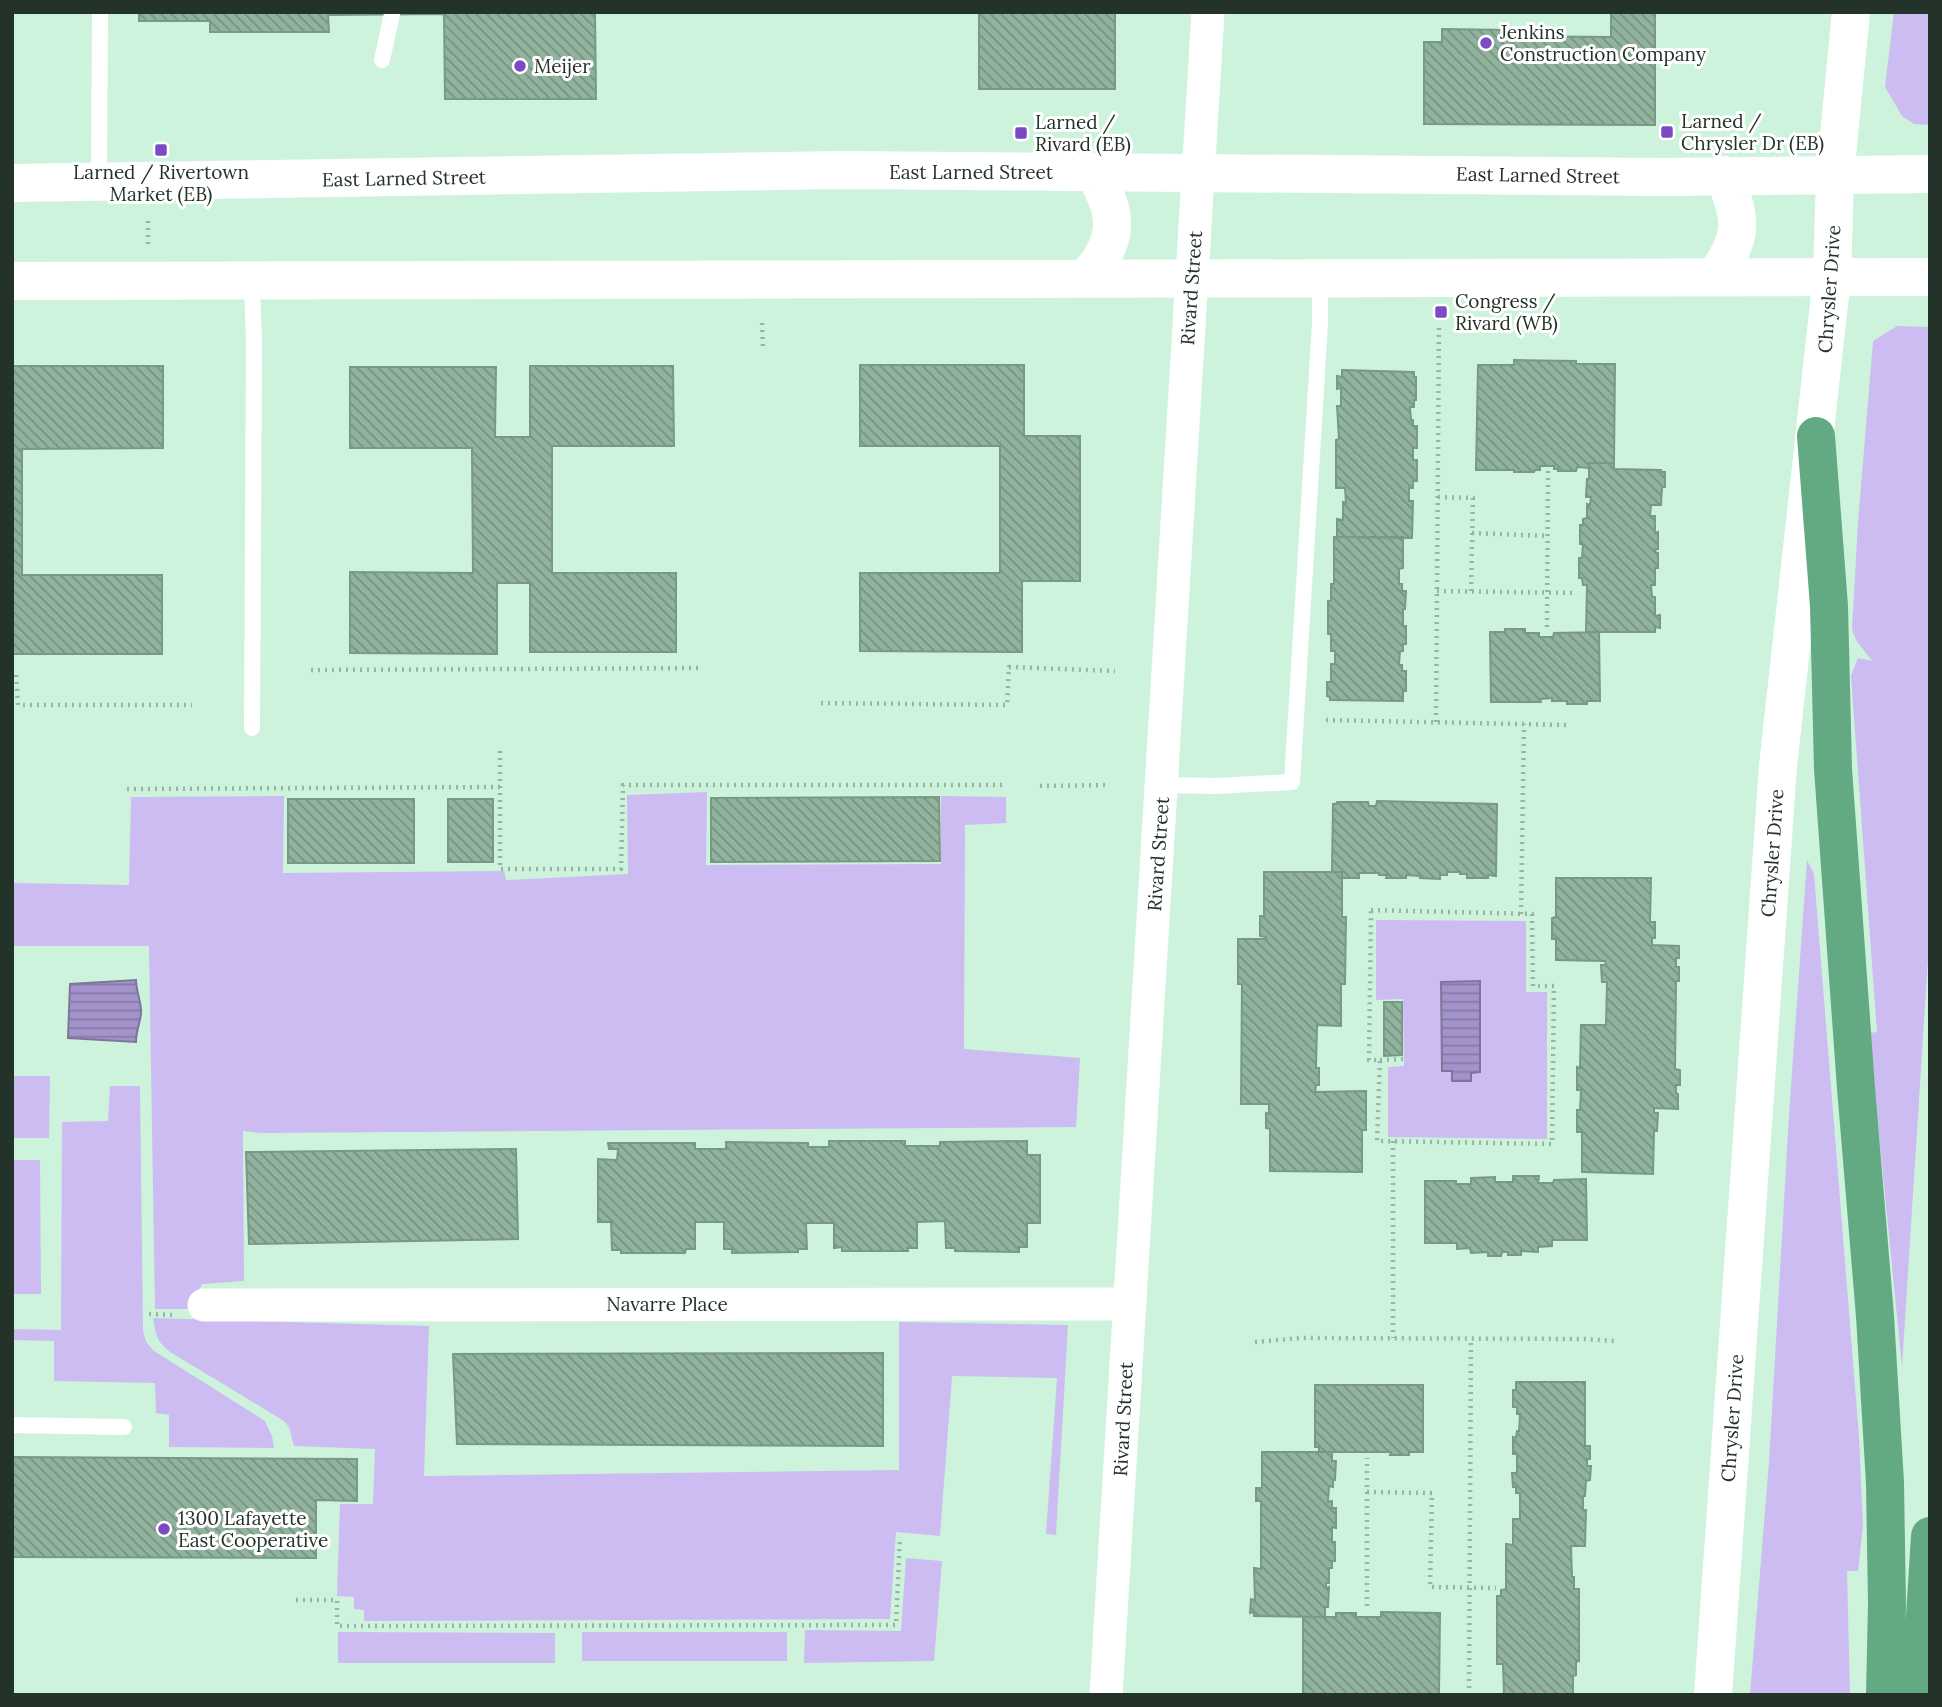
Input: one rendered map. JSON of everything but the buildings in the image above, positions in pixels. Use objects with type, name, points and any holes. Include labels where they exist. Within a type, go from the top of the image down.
[{"type":"highway","points":[[1815,436],[1829,606],[1835,797],[1875,1316],[1885,1483],[1888,1604],[1885,1695]]},
{"type":"highway","points":[[1920,1695],[1930,1536]]},
{"type":"street","name":"Rivard Street","points":[[1106,1695],[1208,12]]},
{"type":"street","name":"Chrysler Drive","points":[[1713,1695],[1778,766],[1832,278],[1835,176],[1851,12]]},
{"type":"street","name":"East Larned Street","points":[[12,183],[846,170],[1665,177],[1926,174]]},
{"type":"street","points":[[1084,279],[1102,257],[1113,229],[1109,198],[1094,172]]},
{"type":"street","points":[[1716,276],[1729,254],[1737,230],[1734,201],[1724,175]]},
{"type":"street","points":[[12,281],[1921,277]]},
{"type":"street","name":"Navarre Place","points":[[204,1305],[1130,1304]]},
{"type":"lane","points":[[99,182],[100,12]]},
{"type":"lane","points":[[382,60],[393,14]]},
{"type":"lane","points":[[1162,785],[1215,786],[1292,782],[1320,323],[1320,278]]},
{"type":"lane","points":[[252,281],[252,728]]},
{"type":"lane","points":[[12,1425],[124,1427]]},
{"type":"path","points":[[148,182],[150,281]]},
{"type":"path","points":[[762,323],[763,349]]},
{"type":"path","points":[[1436,722],[1439,323]]},
{"type":"path","points":[[1547,627],[1548,470]]},
{"type":"path","points":[[1437,497],[1473,498],[1471,591]]},
{"type":"path","points":[[1472,533],[1548,536]]},
{"type":"path","points":[[1437,591],[1577,593]]},
{"type":"path","points":[[821,703],[1007,705],[1009,667],[1115,671]]},
{"type":"path","points":[[311,670],[703,668]]},
{"type":"path","points":[[12,672],[16,672],[18,705],[192,705]]},
{"type":"path","points":[[1326,720],[1567,725]]},
{"type":"path","points":[[1521,914],[1524,724]]},
{"type":"path","points":[[500,751],[499,869],[621,869],[622,785],[1003,785]]},
{"type":"path","points":[[1040,786],[1107,785]]},
{"type":"path","points":[[127,789],[500,787]]},
{"type":"path","points":[[1380,1060],[1377,1141],[1552,1144],[1554,986],[1533,986],[1532,914],[1371,910],[1369,1060],[1404,1059]]},
{"type":"path","points":[[1393,1141],[1393,1338]]},
{"type":"path","points":[[1255,1342],[1301,1338],[1615,1341]]},
{"type":"path","points":[[1469,1695],[1471,1339]]},
{"type":"path","points":[[1367,1458],[1367,1606]]},
{"type":"path","points":[[1367,1492],[1432,1493],[1430,1587],[1496,1588]]},
{"type":"path","points":[[296,1600],[337,1600],[337,1626],[897,1625],[900,1537]]},
{"type":"shaded area","points":[[1894,12],[1930,12],[1930,125],[1914,124],[1902,116],[1885,87]]},
{"type":"shaded area","points":[[1897,326],[1930,327],[1930,927],[1902,1367],[1869,1033],[1877,1032],[1851,676],[1858,658],[1872,661],[1852,630],[1873,341]]},
{"type":"shaded area","points":[[707,792],[706,865],[941,864],[941,796],[1006,797],[1006,823],[965,825],[964,1049],[1080,1058],[1076,1127],[243,1131],[244,1281],[202,1284],[191,1309],[155,1309],[149,946],[12,946],[12,883],[129,885],[131,797],[284,796],[283,873],[504,871],[506,880],[628,874],[627,795]]},
{"type":"shaded area","points":[[1807,860],[1814,874],[1859,1437],[1863,1525],[1858,1571],[1847,1571],[1850,1695],[1750,1695],[1769,1462]]},
{"type":"shaded area","points":[[1376,920],[1526,921],[1526,992],[1547,992],[1547,1139],[1388,1137],[1388,1067],[1404,1066],[1403,999],[1376,1000]]},
{"type":"shaded area","points":[[136,980],[141,1010],[136,1042],[68,1038],[70,984]]},
{"type":"shaded area","points":[[1480,981],[1480,1072],[1471,1073],[1471,1081],[1452,1081],[1452,1071],[1442,1071],[1441,982]]},
{"type":"shaded area","points":[[12,1076],[50,1076],[49,1138],[12,1138]]},
{"type":"shaded area","points":[[110,1086],[140,1086],[143,1331],[146,1342],[154,1351],[265,1421],[274,1448],[169,1447],[169,1415],[156,1413],[155,1383],[54,1381],[54,1341],[12,1340],[12,1329],[61,1330],[62,1122],[108,1121]]},
{"type":"shaded area","points":[[12,1160],[40,1160],[41,1294],[12,1294]]},
{"type":"shaded area","points":[[153,1318],[429,1326],[424,1476],[899,1470],[899,1322],[1068,1325],[1056,1535],[1046,1534],[1057,1378],[952,1376],[940,1536],[896,1532],[890,1619],[364,1621],[364,1610],[354,1609],[354,1597],[337,1596],[340,1504],[373,1504],[375,1449],[294,1446],[289,1427],[284,1421],[165,1348],[157,1337]]},
{"type":"shaded area","points":[[906,1558],[942,1561],[934,1661],[804,1663],[805,1630],[901,1631]]},
{"type":"shaded area","points":[[338,1632],[555,1633],[555,1663],[338,1663]]},
{"type":"shaded area","points":[[582,1632],[787,1632],[787,1661],[582,1661]]},
{"type":"place","name":"Jenkins Construction Company","points":[[1486,43]]},
{"type":"place","name":"Meijer","points":[[520,66]]},
{"type":"place","name":"Larned / Chrysler Dr (EB)","points":[[1667,132]]},
{"type":"place","name":"Larned / Rivard (EB)","points":[[1021,133]]},
{"type":"place","name":"Larned / Rivertown Market (EB)","points":[[161,150]]},
{"type":"place","name":"Congress / Rivard (WB)","points":[[1441,312]]},
{"type":"place","name":"1300 Lafayette East Cooperative","points":[[164,1529]]}]
